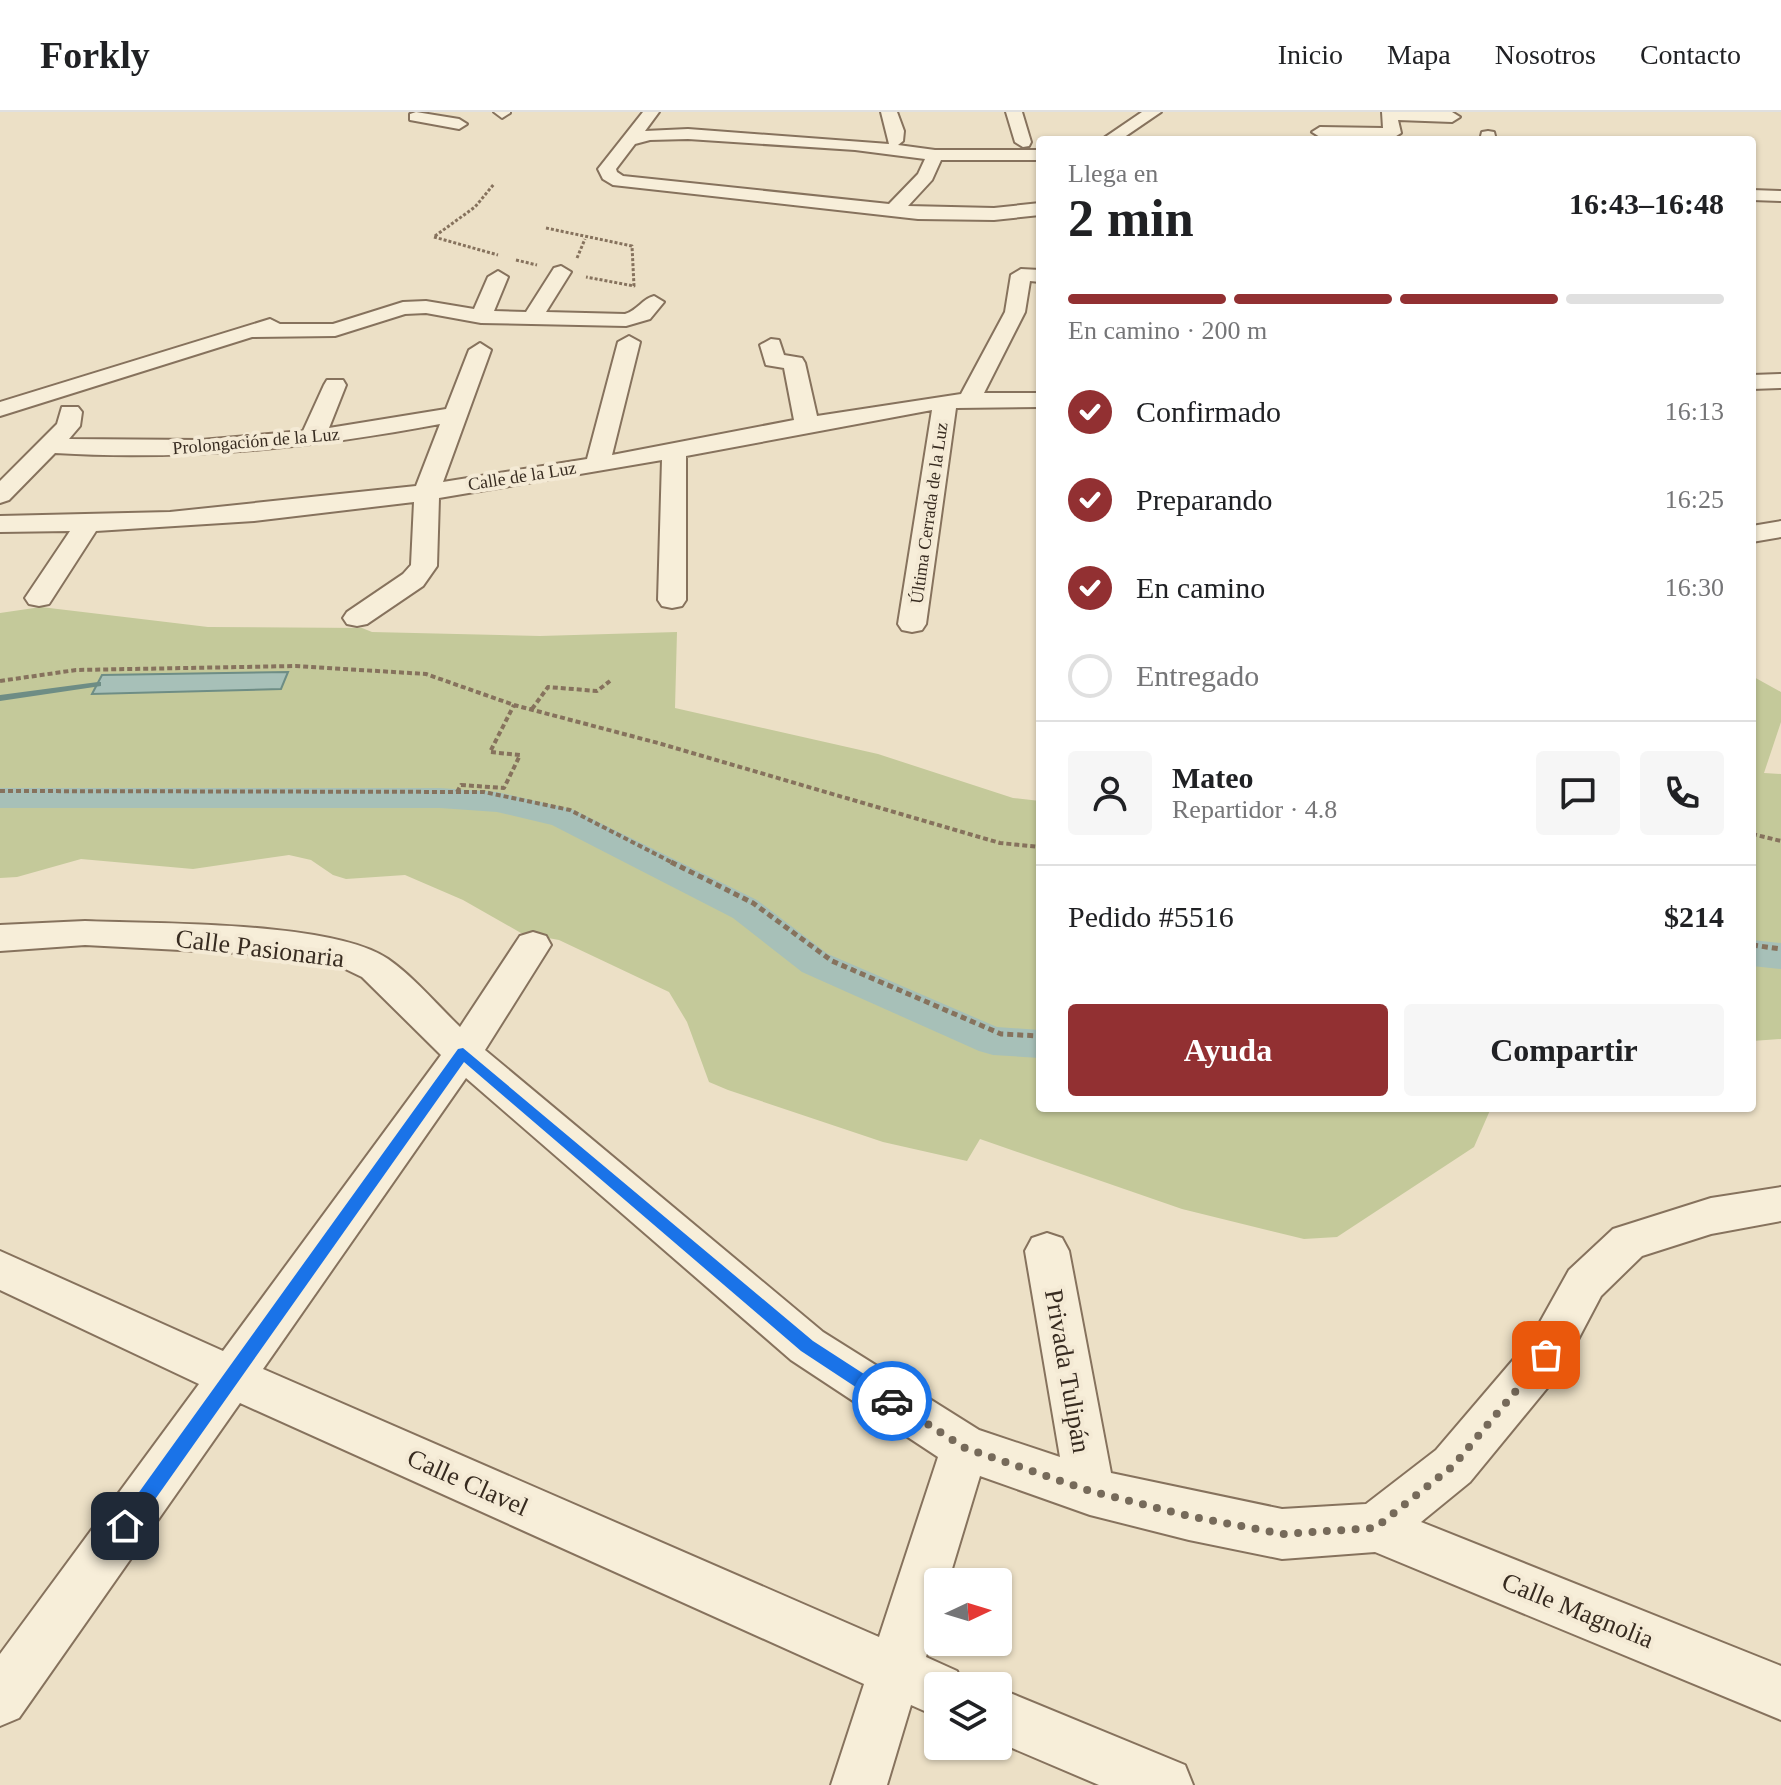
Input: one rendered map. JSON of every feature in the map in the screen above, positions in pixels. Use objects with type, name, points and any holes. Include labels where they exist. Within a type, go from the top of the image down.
[{"type":"street","points":[[889,112],[896,131],[895,141]]},
{"type":"street","points":[[1014,112],[1032,142],[975,149],[921,147],[895,141],[772,132],[677,129],[657,127],[648,117],[607,169],[609,175],[619,181],[894,210],[994,214],[1036,209]]},
{"type":"street","points":[[1115,136],[1153,112]]},
{"type":"street","points":[[1312,112],[1321,136],[1393,133],[1388,115],[1452,117]]},
{"type":"street","points":[[406,135],[418,115],[459,124]]},
{"type":"street","points":[[769,161],[772,132]]},
{"type":"street","points":[[630,140],[650,135],[772,132],[935,155],[1036,155]]},
{"type":"street","points":[[894,210],[926,176],[935,155]]},
{"type":"street","points":[[735,192],[755,177]]},
{"type":"street","points":[[1756,195],[1781,196]]},
{"type":"street","points":[[531,320],[561,272]]},
{"type":"street","name":"Última Cerrada de la Luz","points":[[912,624],[956,401],[1015,312],[1031,275]]},
{"type":"street","points":[[481,317],[498,277]]},
{"type":"street","points":[[249,331],[311,333],[335,330],[403,308],[445,309],[481,317],[531,320],[603,310],[635,318],[643,315],[654,302]]},
{"type":"street","points":[[0,409],[325,308]]},
{"type":"street","points":[[598,463],[629,342]]},
{"type":"street","points":[[771,345],[774,360],[794,363],[807,424]]},
{"type":"street","points":[[357,618],[413,580],[424,566],[427,491],[453,415],[480,350]]},
{"type":"street","points":[[314,437],[335,385]]},
{"type":"street","name":"Calle de la Luz","points":[[0,524],[157,522],[323,507],[674,451],[807,424],[956,401],[1036,400]]},
{"type":"street","points":[[0,495],[68,426],[70,412]]},
{"type":"street","name":"Prolongación de la Luz","points":[[50,445],[140,450],[314,437],[453,415]]},
{"type":"street","points":[[672,600],[674,451]]},
{"type":"street","points":[[39,598],[87,525]]},
{"type":"street","points":[[1756,533],[1781,529]]},
{"type":"street","name":"Calle Pasionaria","points":[[0,938],[100,934],[238,940],[342,952],[375,968],[463,1053],[807,1346],[965,1448],[1090,1491],[1189,1516],[1282,1534],[1375,1528]]},
{"type":"street","points":[[0,1699],[463,1053],[533,945]]},
{"type":"street","points":[[1375,1528],[1453,1466],[1546,1355],[1585,1283],[1628,1242],[1711,1216],[1781,1204]]},
{"type":"street","name":"Privada Tulipán","points":[[1047,1251],[1090,1491]]},
{"type":"street","name":"Calle Clavel","points":[[0,1270],[232,1377],[916,1681]]},
{"type":"street","points":[[859,1785],[916,1681],[965,1448]]},
{"type":"street","name":"Calle Magnolia","points":[[1375,1528],[1781,1693]]},
{"type":"street","points":[[1012,1721],[1165,1785]]},
{"type":"path","points":[[434,237],[475,207],[494,184]]},
{"type":"path","points":[[546,228],[632,246],[634,286]]},
{"type":"path","points":[[0,681],[76,670],[296,666],[426,674],[514,705],[658,743],[1000,843],[1036,847]]},
{"type":"path","points":[[532,709],[548,687],[597,691],[610,681]]},
{"type":"path","points":[[457,792],[461,785],[504,788],[520,755],[490,752],[514,705]]},
{"type":"path","points":[[0,791],[484,792],[570,810],[753,903],[832,961],[1001,1034],[1036,1036]]},
{"type":"path","points":[[1756,835],[1781,841]]},
{"type":"path","points":[[1756,946],[1781,949]]},
{"type":"green space","points":[[41,607],[208,627],[362,628],[372,632],[540,636],[677,632],[675,708],[878,754],[1013,798],[1036,801],[1036,1112],[1489,1112],[1474,1147],[1337,1237],[1304,1239],[1182,1209],[980,1139],[967,1161],[883,1142],[728,1090],[709,1082],[687,1022],[669,992],[559,940],[521,933],[463,900],[405,875],[346,879],[333,875],[311,860],[289,855],[193,869],[81,859],[17,877],[0,878],[0,613]]},
{"type":"green space","points":[[1756,678],[1781,692],[1781,722],[1764,773],[1781,774],[1781,1039],[1756,1041]]},
{"type":"water","points":[[288,672],[281,689],[92,694],[102,675]]},
{"type":"waterway","points":[[0,698],[98,684]]},
{"type":"waterway","points":[[0,798],[440,798],[497,802],[562,817],[745,909],[815,963],[993,1041],[1036,1044]]},
{"type":"waterway","points":[[1756,953],[1781,956]]},
{"type":"way so far","points":[[892,1401],[965,1448],[1090,1491],[1189,1516],[1282,1534],[1375,1528],[1453,1466],[1546,1355]]},
{"type":"route","points":[[125,1526],[463,1053],[807,1346],[892,1401]]}]
